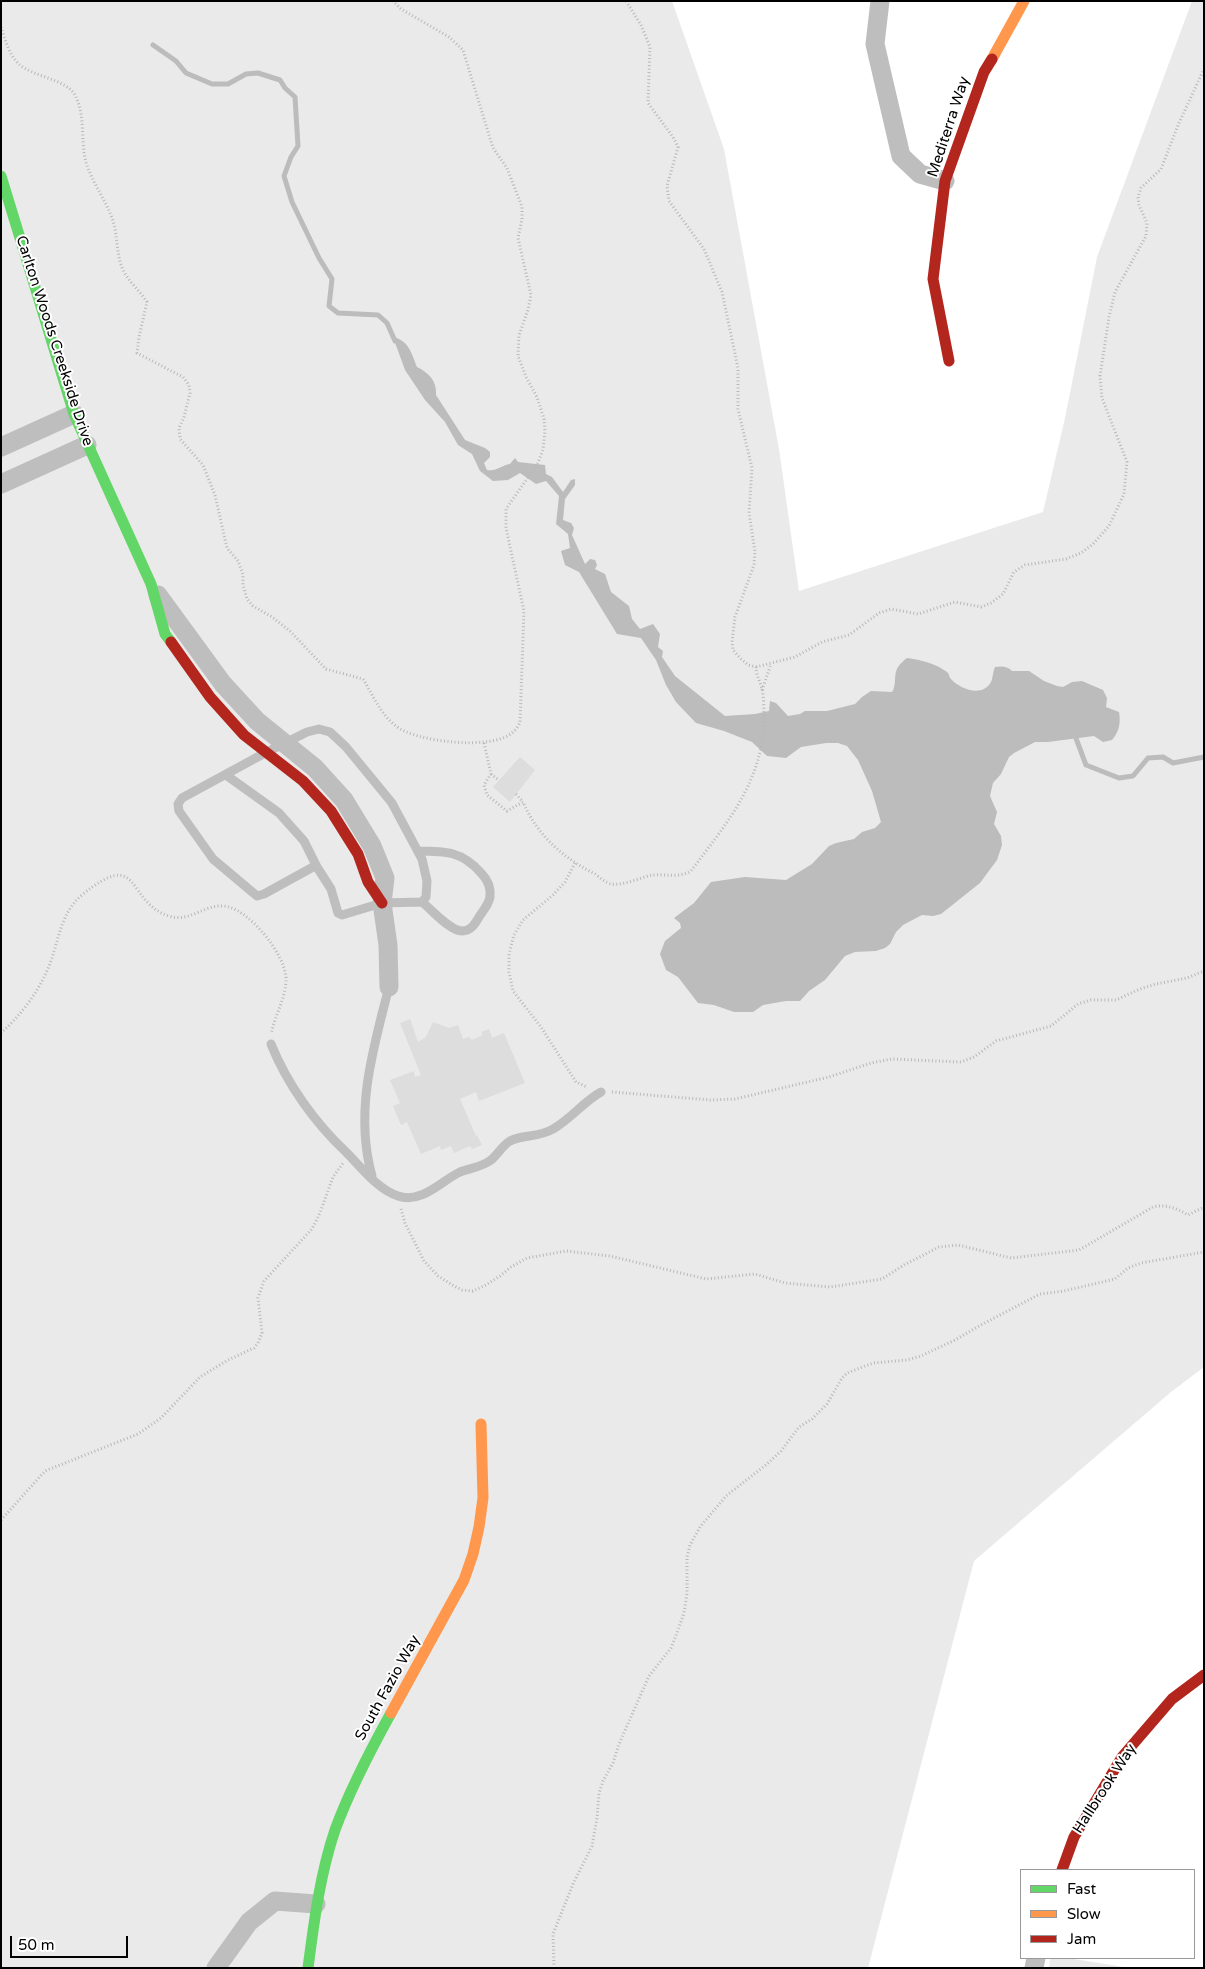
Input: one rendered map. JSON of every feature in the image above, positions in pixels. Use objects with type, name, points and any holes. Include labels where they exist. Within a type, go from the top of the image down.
[{"type":"street","points":[[880,1],[875,44],[901,156],[920,174],[945,181]]},
{"type":"street","name":"Mediterra Way","points":[[949,361],[932,279],[945,181],[984,72],[1024,1]]},
{"type":"street","name":"Carlton Woods Creekside Drive","points":[[1,176],[74,414],[151,584],[165,634],[210,697],[244,735],[303,781],[330,811],[358,854],[368,882],[382,903]]},
{"type":"street","points":[[1,447],[74,414]]},
{"type":"street","points":[[1,484],[87,446]]},
{"type":"street","name":"Carlton Woods Creekside Drive","points":[[151,584],[223,684],[257,721],[314,768],[344,800],[372,846],[384,878],[382,903],[388,945],[389,987]]},
{"type":"street","name":"South Fazio Way","points":[[308,1968],[316,1904],[335,1831],[360,1770],[464,1580],[475,1546],[482,1510],[484,1472],[481,1424]]},
{"type":"street","name":"Hallbrook Way","points":[[1062,1869],[1074,1837],[1122,1757],[1172,1699],[1204,1675]]},
{"type":"street","points":[[216,1968],[249,1922],[275,1901],[316,1904]]},
{"type":"lane","points":[[317,867],[313,867],[257,896],[213,859],[179,811],[178,804],[182,798],[307,732],[319,729],[330,732],[346,747],[392,803],[418,851],[422,859],[427,882],[426,897],[422,902]]},
{"type":"lane","points":[[226,775],[279,813],[304,841],[331,889],[338,913],[342,915],[382,903],[422,902],[452,928],[464,932],[470,930],[476,924],[490,900],[491,890],[485,877],[474,865],[460,856],[443,851],[418,851]]},
{"type":"lane","points":[[373,1178],[368,1163],[366,1140],[364,1110],[366,1084],[389,987]]},
{"type":"lane","points":[[270,1044],[286,1076],[310,1112],[334,1141],[381,1186],[398,1196],[404,1197],[426,1193],[437,1188],[450,1178],[492,1160],[509,1142],[547,1133],[567,1120],[586,1102],[601,1092]]},
{"type":"path","points":[[1,27],[8,47],[18,64],[32,72],[58,82],[74,93],[80,107],[85,158],[93,182],[111,213],[124,272],[146,302],[147,308],[139,337],[138,353],[184,377],[189,385],[190,393],[179,428],[180,439],[203,465],[215,495],[227,548],[238,561],[243,574],[243,585],[247,600],[290,631],[326,669],[363,679],[388,720],[398,728],[436,740],[484,743],[513,732],[520,723],[524,611],[506,528],[506,509],[538,463],[544,442],[544,419],[518,356],[519,335],[531,295],[518,238],[522,219],[522,206],[508,168],[493,148],[463,50],[450,36],[401,9],[393,1]]},
{"type":"path","points":[[626,1],[641,25],[650,47],[648,103],[674,137],[678,147],[667,186],[669,201],[704,249],[722,292],[738,368],[738,408],[752,468],[749,513],[755,552],[754,565],[735,617],[732,642],[733,650],[740,658],[756,667],[795,657],[822,642],[849,635],[879,613],[890,609],[918,614],[955,602],[981,607],[991,603],[1002,594],[1014,572],[1025,565],[1066,559],[1081,553],[1109,526],[1124,494],[1127,479],[1125,455],[1102,398],[1100,376],[1109,317],[1116,292],[1146,236],[1147,223],[1139,205],[1138,197],[1141,188],[1161,169],[1179,123],[1204,69]]},
{"type":"path","points":[[762,690],[771,664]]},
{"type":"path","points":[[516,794],[548,841],[575,863],[611,884],[654,875],[686,874],[691,871],[720,835],[736,810],[759,758],[764,720],[762,690],[756,667]]},
{"type":"path","points":[[484,743],[491,774],[499,780]]},
{"type":"path","points":[[491,774],[484,785],[488,794],[494,800],[507,811],[523,802]]},
{"type":"path","points":[[575,863],[565,882],[553,895],[523,920],[514,936],[509,954],[509,972],[513,991],[541,1026],[576,1082],[601,1092],[711,1100],[735,1099],[829,1076],[871,1062],[892,1059],[961,1062],[974,1057],[996,1041],[1051,1026],[1078,1004],[1091,1000],[1106,1002],[1116,1000],[1140,990],[1187,978],[1204,971]]},
{"type":"path","points":[[1,1033],[18,1018],[46,974],[63,921],[70,907],[82,895],[102,881],[113,875],[122,874],[128,878],[152,908],[167,916],[177,919],[188,917],[206,908],[222,906],[234,908],[254,922],[272,944],[286,970],[282,1002],[273,1022],[270,1044]]},
{"type":"path","points":[[1,1520],[45,1471],[138,1434],[161,1418],[200,1377],[258,1344],[262,1333],[258,1298],[264,1282],[312,1229],[333,1177],[349,1156]]},
{"type":"path","points":[[398,1196],[405,1223],[424,1261],[438,1276],[462,1290],[473,1291],[486,1285],[527,1258],[566,1251],[610,1256],[706,1279],[755,1274],[785,1283],[830,1287],[882,1279],[939,1247],[958,1245],[1011,1258],[1079,1250],[1161,1205],[1175,1208],[1188,1214],[1204,1207]]},
{"type":"path","points":[[554,1968],[553,1934],[572,1884],[592,1846],[598,1818],[599,1793],[603,1781],[613,1763],[619,1744],[649,1676],[671,1648],[678,1630],[684,1613],[687,1594],[687,1557],[690,1545],[700,1527],[726,1496],[781,1451],[799,1427],[812,1419],[827,1404],[847,1373],[873,1362],[907,1360],[921,1356],[955,1340],[1040,1294],[1115,1280],[1128,1268],[1141,1263],[1204,1252]]},
{"type":"shaded area","points":[[1,1],[672,1],[724,149],[779,449],[799,591],[1043,512],[1065,418],[1097,257],[1192,1],[1204,1],[1204,1367],[1171,1392],[974,1561],[868,1968],[1,1968]]},
{"type":"shaded area","points":[[393,337],[406,344],[417,367],[425,372],[434,382],[436,395],[465,440],[490,452],[490,457],[484,463],[487,470],[493,470],[510,464],[515,458],[518,462],[545,465],[546,474],[552,477],[563,492],[571,480],[575,479],[575,485],[565,499],[563,520],[571,523],[574,528],[572,535],[585,564],[590,559],[595,560],[597,565],[595,569],[605,574],[611,592],[629,606],[632,619],[640,629],[653,624],[660,634],[658,647],[663,651],[662,657],[675,676],[725,716],[769,711],[770,701],[776,703],[788,716],[805,711],[827,711],[855,704],[871,691],[892,692],[897,670],[907,658],[938,666],[947,672],[955,683],[965,689],[977,691],[987,687],[991,682],[995,667],[1006,667],[1012,671],[1029,671],[1044,681],[1063,687],[1072,682],[1082,681],[1103,690],[1107,698],[1106,707],[1119,712],[1120,724],[1118,731],[1112,740],[1103,742],[1094,736],[1035,742],[1009,757],[1001,774],[993,783],[990,796],[997,812],[994,824],[1001,836],[1002,845],[997,860],[980,883],[941,914],[933,916],[922,915],[903,925],[885,948],[876,951],[855,952],[845,956],[825,980],[809,991],[800,1001],[786,1001],[763,1005],[753,1012],[734,1012],[714,1005],[698,1003],[678,977],[666,970],[660,954],[665,941],[681,928],[680,923],[674,918],[694,903],[711,882],[745,877],[786,880],[812,864],[829,846],[854,839],[862,832],[875,828],[881,822],[872,791],[858,760],[847,746],[838,743],[801,747],[786,758],[767,756],[752,742],[696,723],[676,702],[666,685],[656,660],[641,638],[617,634],[579,572],[565,565],[561,551],[570,548],[568,534],[556,524],[559,496],[546,481],[536,484],[520,473],[508,480],[493,481],[480,471],[472,454],[458,445],[445,422],[425,400],[405,370]]},
{"type":"shaded area","points":[[1050,1959],[1074,1959],[1130,1968],[1049,1968]]},
{"type":"building","points":[[520,757],[535,770],[510,802],[493,787]]},
{"type":"building","points":[[410,1019],[418,1042],[426,1037],[433,1022],[449,1028],[458,1025],[463,1039],[469,1037],[472,1040],[483,1035],[481,1032],[489,1029],[492,1038],[504,1033],[525,1083],[479,1101],[476,1092],[460,1099],[476,1136],[482,1145],[472,1149],[470,1146],[454,1153],[451,1146],[441,1150],[440,1146],[421,1154],[407,1122],[401,1125],[393,1106],[400,1103],[390,1080],[414,1071],[415,1077],[421,1075],[400,1023]]},
{"type":"waterway","points":[[153,45],[176,61],[186,73],[212,84],[228,84],[246,74],[258,73],[280,80],[285,88],[295,97],[298,146],[291,157],[284,176],[292,202],[319,258],[332,279],[329,306],[338,313],[378,315],[387,323],[395,341]]},
{"type":"waterway","points":[[1074,733],[1086,765],[1119,778],[1133,776],[1148,758],[1163,757],[1173,763],[1204,757]]},
{"type":"traffic: fast","points":[[1,176],[74,414],[151,584],[165,634],[171,642]]},
{"type":"traffic: fast","points":[[308,1968],[321,1881],[335,1830],[361,1770],[391,1713]]},
{"type":"traffic: slow","points":[[992,59],[1024,1]]},
{"type":"traffic: slow","points":[[391,1713],[464,1580],[473,1554],[483,1498],[481,1424]]},
{"type":"traffic: jam","points":[[949,361],[933,279],[945,181],[984,72],[992,59]]},
{"type":"traffic: jam","points":[[171,642],[210,697],[244,735],[303,781],[331,811],[358,854],[368,882],[382,903]]},
{"type":"traffic: jam","points":[[1062,1869],[1074,1837],[1122,1757],[1172,1699],[1204,1675]]}]
